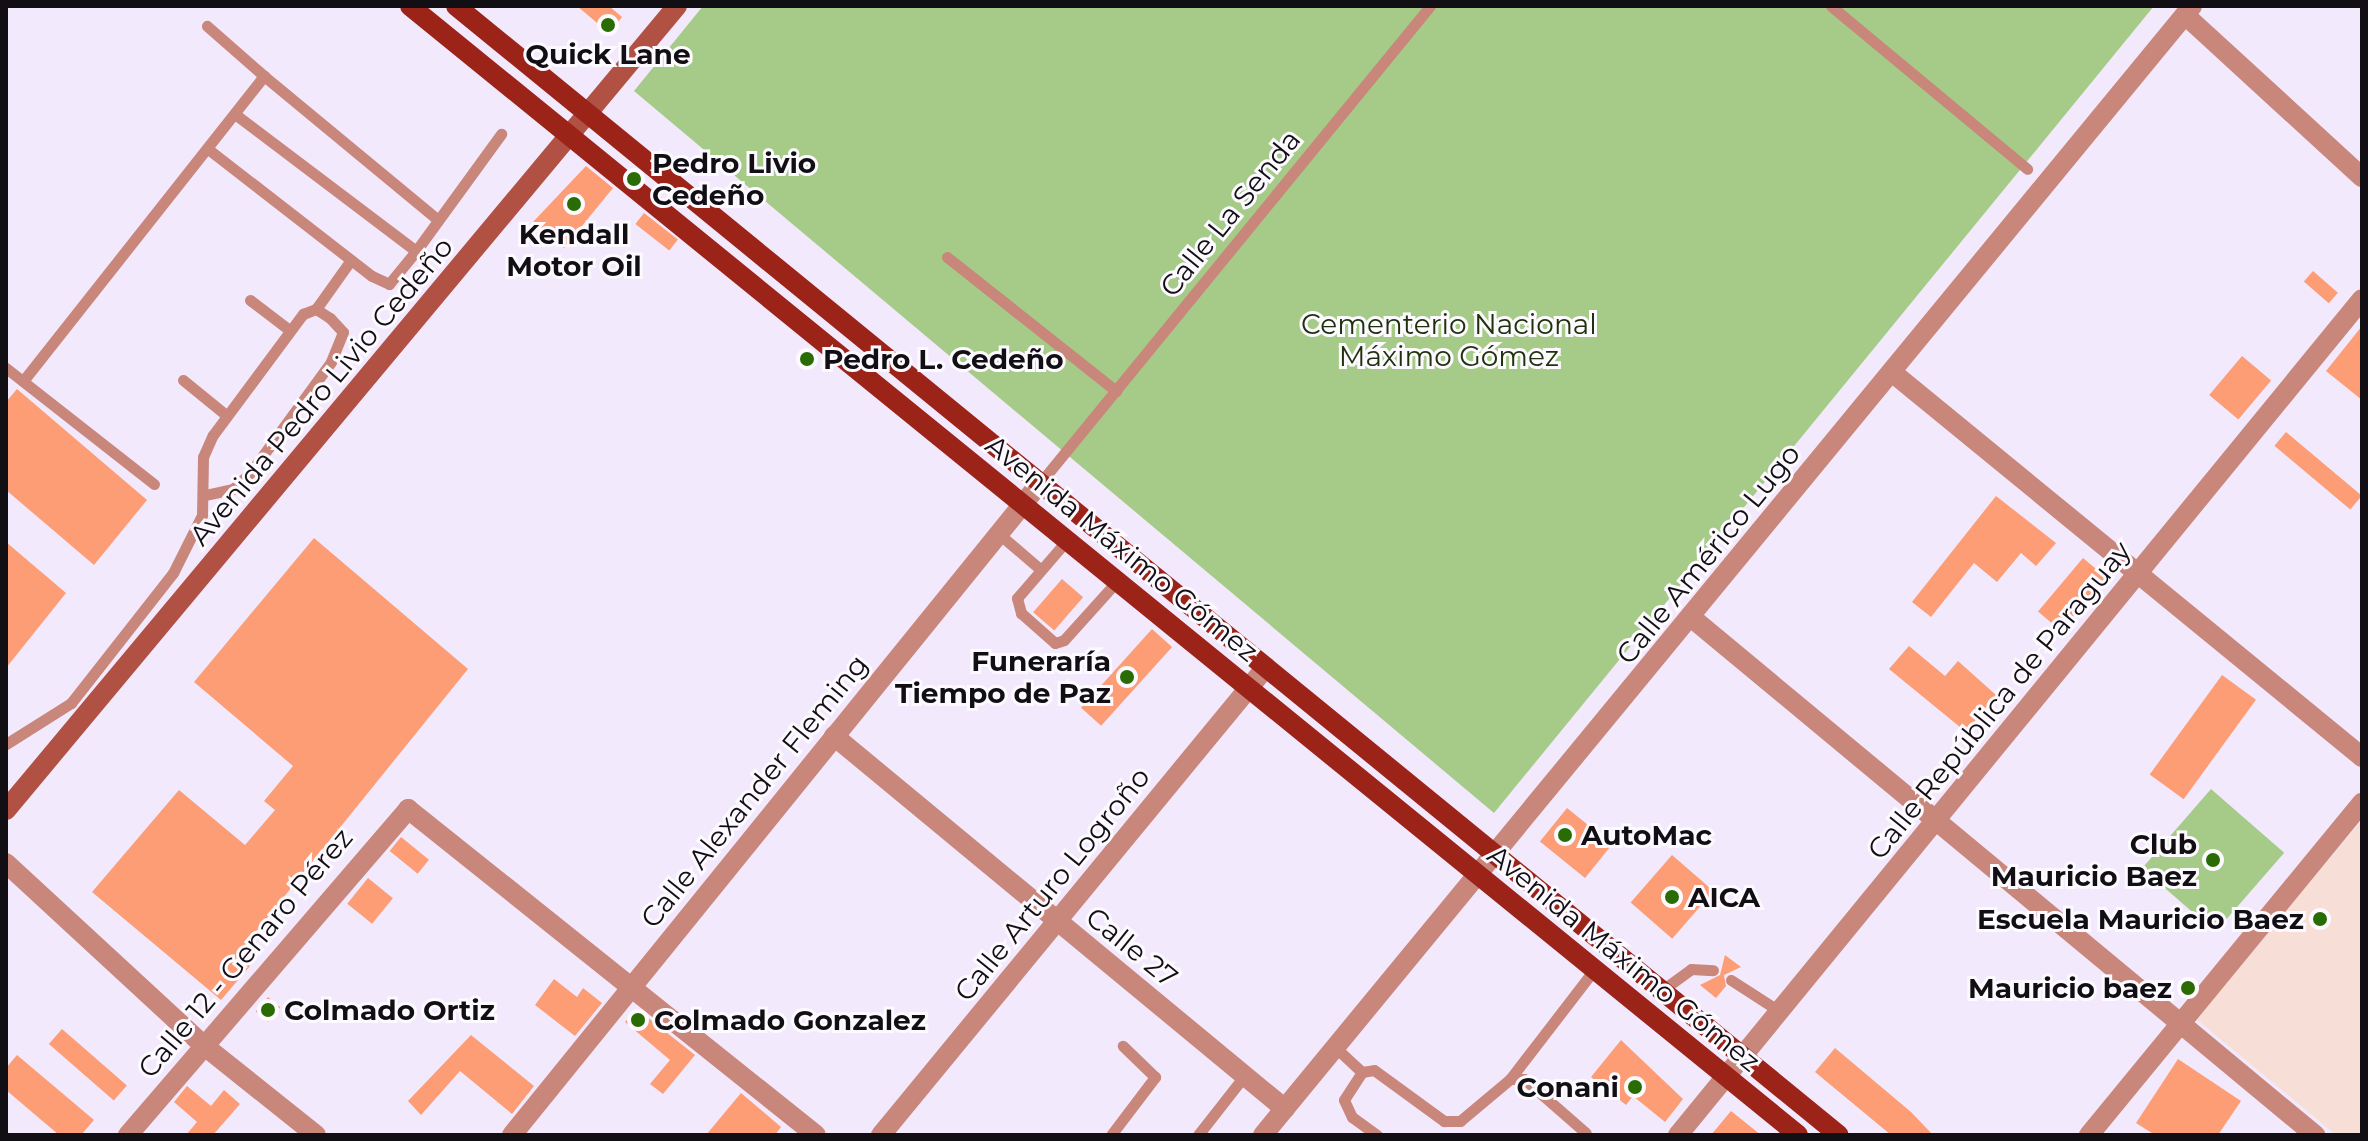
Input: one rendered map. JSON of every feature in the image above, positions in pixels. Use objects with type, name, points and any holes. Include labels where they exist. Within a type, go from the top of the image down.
[{"type":"main road","name":"Avenida Máximo Gómez","points":[[410,6],[1798,1135]]},
{"type":"main road","name":"Avenida Máximo Gómez","points":[[456,6],[586,116],[1839,1135]]},
{"type":"main road","name":"Avenida Pedro Livio Cedeño","points":[[6,810],[677,6]]},
{"type":"street","points":[[2189,10],[2362,177]]},
{"type":"street","name":"Calle Américo Lugo","points":[[1263,1135],[1692,618],[2189,10]]},
{"type":"street","name":"Calle República de Paraguay","points":[[1678,1135],[2362,299]]},
{"type":"street","points":[[1893,373],[2362,757]]},
{"type":"street","name":"Calle Alexander Fleming","points":[[512,1135],[1040,483]]},
{"type":"street","points":[[1692,618],[1934,824],[2315,1135]]},
{"type":"street","name":"Calle Arturo Logroño","points":[[881,1135],[1266,667]]},
{"type":"street","name":"Calle 27","points":[[834,736],[1285,1109]]},
{"type":"street","points":[[2089,1135],[2362,803]]},
{"type":"street","name":"Calle 12 - Genaro Pérez","points":[[128,1135],[202,1044],[408,809],[631,986]]},
{"type":"street","points":[[6,863],[202,1044],[316,1135]]},
{"type":"street","points":[[631,986],[816,1135]]},
{"type":"lane","name":"Calle La Senda","points":[[1040,483],[1430,6]]},
{"type":"lane","points":[[1831,6],[2027,169]]},
{"type":"lane","points":[[207,26],[438,220]]},
{"type":"lane","points":[[23,381],[264,76]]},
{"type":"lane","points":[[235,114],[416,251]]},
{"type":"lane","points":[[208,149],[351,260],[389,284],[501,134]]},
{"type":"lane","points":[[947,257],[1116,391]]},
{"type":"lane","points":[[6,744],[71,703],[173,573],[202,515],[205,495],[203,457],[226,415],[288,329],[316,309],[351,260]]},
{"type":"lane","points":[[250,300],[288,329]]},
{"type":"lane","points":[[205,495],[233,489],[250,473],[331,362],[343,332],[316,309]]},
{"type":"lane","points":[[6,368],[154,484]]},
{"type":"lane","points":[[183,380],[226,415]]},
{"type":"lane","points":[[999,534],[1040,569]]},
{"type":"lane","points":[[1068,539],[1021,589],[1017,605],[1059,644],[1118,580]]},
{"type":"lane","points":[[1661,991],[1691,969],[1713,970]]},
{"type":"lane","points":[[1377,1135],[1352,1117],[1344,1100],[1362,1072],[1374,1070],[1444,1121],[1460,1121],[1510,1079],[1594,970]]},
{"type":"lane","points":[[1731,980],[1779,1011]]},
{"type":"lane","points":[[1111,1135],[1155,1077],[1123,1046]]},
{"type":"lane","points":[[1336,1048],[1362,1072]]},
{"type":"lane","points":[[1198,1135],[1245,1075]]},
{"type":"lane","points":[[1510,1079],[1539,1088],[1586,1133]]},
{"type":"shaded area","name":"Escuela Mauricio Baez","points":[[2362,820],[2362,1135],[2336,1135],[2195,1018]]},
{"type":"green space","name":"Cementerio Nacional Máximo Gómez","points":[[703,6],[2154,6],[1494,813],[634,91]]},
{"type":"green space","name":"Club Mauricio Baez","points":[[2211,789],[2284,853],[2215,932],[2142,868]]},
{"type":"building","name":"Quick Lane","points":[[577,6],[609,6],[622,17],[609,33]]},
{"type":"building","name":"Kendall Motor Oil","points":[[586,166],[613,188],[564,248],[533,222]]},
{"type":"building","name":"Pedro Livio Cedeño","points":[[644,213],[678,239],[669,251],[635,224]]},
{"type":"building","points":[[2313,271],[2338,293],[2329,303],[2304,282]]},
{"type":"building","points":[[2362,326],[2362,400],[2326,371]]},
{"type":"building","points":[[2242,356],[2271,380],[2238,419],[2209,395]]},
{"type":"building","points":[[17,389],[147,500],[94,565],[6,490],[6,402]]},
{"type":"building","points":[[2286,432],[2362,496],[2350,509],[2274,446]]},
{"type":"building","points":[[1996,496],[2056,543],[2036,566],[2021,553],[1997,582],[1974,563],[1931,617],[1912,602]]},
{"type":"building","points":[[314,538],[468,669],[237,955],[250,966],[221,1000],[92,892],[179,790],[245,845],[275,810],[264,801],[293,766],[194,682]]},
{"type":"building","points":[[6,542],[66,593],[6,668]]},
{"type":"building","points":[[2083,558],[2106,577],[2061,631],[2038,612]]},
{"type":"building","points":[[1062,579],[1083,597],[1054,631],[1033,612]]},
{"type":"building","name":"Funeraría Tiempo de Paz","points":[[1152,629],[1172,647],[1101,726],[1081,708]]},
{"type":"building","points":[[1909,646],[1945,676],[1958,661],[1996,695],[1966,732],[1889,669]]},
{"type":"building","points":[[2222,675],[2256,700],[2184,799],[2150,775]]},
{"type":"building","points":[[1567,808],[1612,845],[1585,878],[1540,841]]},
{"type":"building","points":[[401,837],[429,860],[418,874],[390,851]]},
{"type":"building","name":"AICA","points":[[1672,855],[1714,891],[1672,939],[1631,903]]},
{"type":"building","points":[[368,878],[393,898],[372,924],[347,904]]},
{"type":"building","points":[[1725,955],[1741,967],[1724,975],[1726,986],[1716,998],[1700,985],[1720,975]]},
{"type":"building","points":[[554,979],[577,997],[583,988],[602,1003],[575,1036],[535,1005]]},
{"type":"building","name":"Colmado Ortiz","points":[[268,997],[280,1007],[268,1022],[256,1012]]},
{"type":"building","points":[[637,1009],[695,1055],[663,1094],[650,1084],[670,1060],[625,1022]]},
{"type":"building","points":[[62,1029],[127,1085],[114,1101],[49,1044]]},
{"type":"building","points":[[471,1035],[534,1086],[512,1114],[460,1071],[421,1115],[408,1101]]},
{"type":"building","name":"Conani","points":[[1621,1040],[1683,1099],[1665,1122],[1633,1096],[1626,1105],[1591,1077]]},
{"type":"building","points":[[1835,1048],[1911,1112],[1933,1135],[1891,1135],[1815,1072]]},
{"type":"building","points":[[17,1055],[94,1120],[81,1135],[59,1135],[6,1090],[6,1068]]},
{"type":"building","points":[[2178,1059],[2241,1101],[2218,1135],[2155,1135],[2136,1123]]},
{"type":"building","points":[[187,1086],[211,1106],[224,1090],[240,1104],[213,1135],[186,1135],[197,1122],[174,1102]]},
{"type":"building","points":[[741,1093],[781,1127],[775,1135],[706,1135]]},
{"type":"building","points":[[1731,1111],[1761,1135],[1711,1135]]},
{"type":"place","name":"Quick Lane","points":[[608,25]]},
{"type":"place","name":"Pedro Livio Cedeño","points":[[634,179]]},
{"type":"place","name":"Kendall Motor Oil","points":[[574,204]]},
{"type":"place","name":"Pedro L. Cedeño","points":[[807,359]]},
{"type":"place","name":"Funeraría Tiempo de Paz","points":[[1127,677]]},
{"type":"place","name":"AutoMac","points":[[1565,835]]},
{"type":"place","name":"Club Mauricio Baez","points":[[2213,860]]},
{"type":"place","name":"AICA","points":[[1672,897]]},
{"type":"place","name":"Escuela Mauricio Baez","points":[[2320,919]]},
{"type":"place","name":"Mauricio baez","points":[[2188,988]]},
{"type":"place","name":"Colmado Ortiz","points":[[268,1010]]},
{"type":"place","name":"Colmado Gonzalez","points":[[638,1020]]},
{"type":"place","name":"Conani","points":[[1635,1087]]}]
